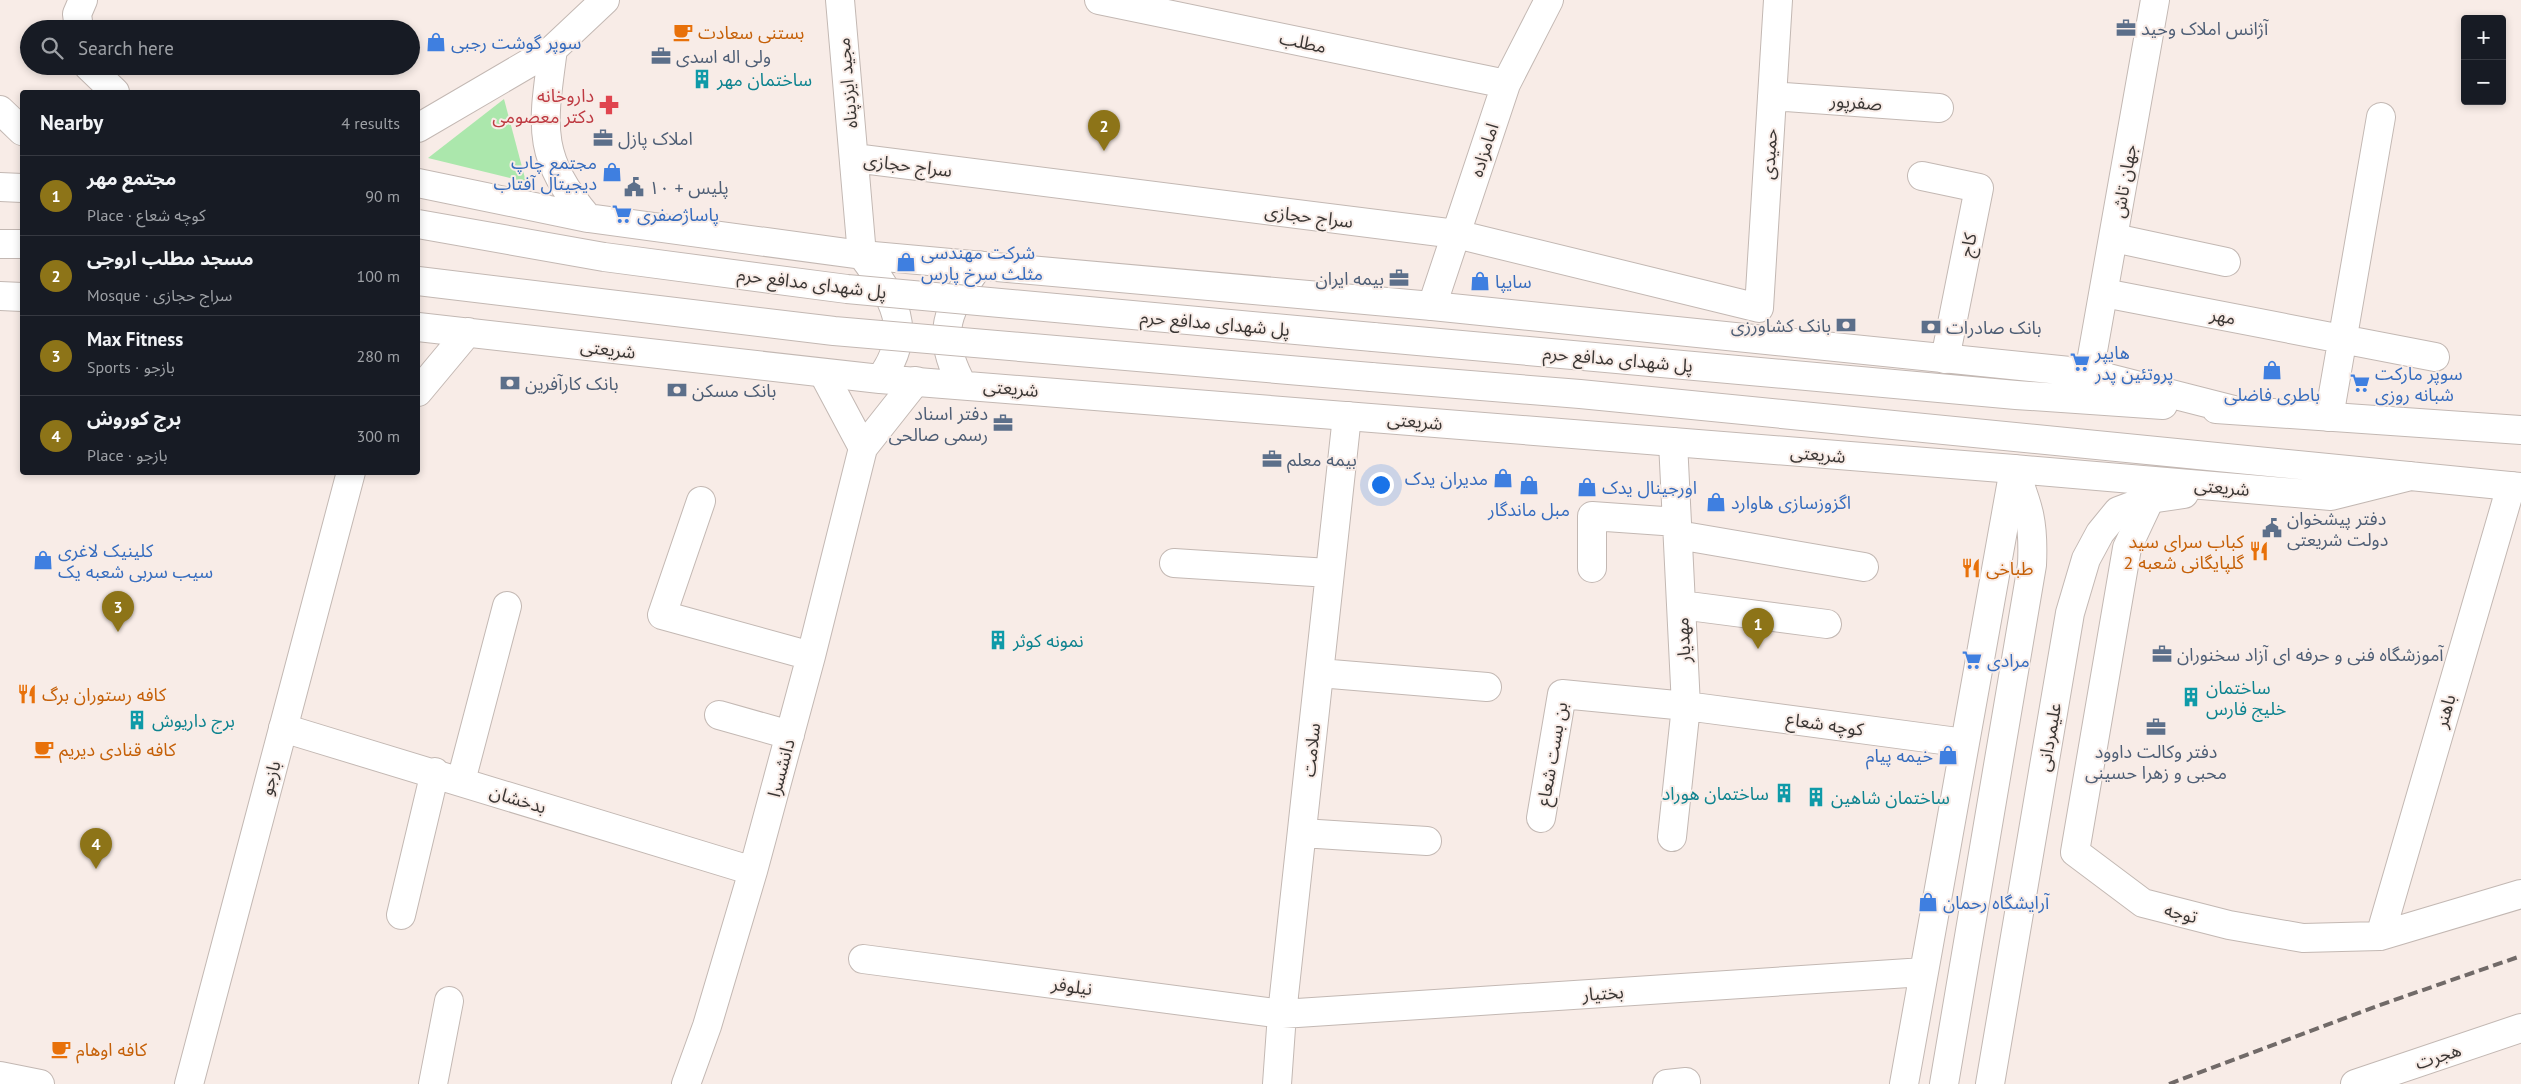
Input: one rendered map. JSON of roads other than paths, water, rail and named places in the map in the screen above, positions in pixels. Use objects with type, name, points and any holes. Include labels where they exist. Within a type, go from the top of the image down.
[{"type":"street","points":[[78,20],[78,14],[83,0]]},
{"type":"street","points":[[420,127],[553,49],[605,0]]},
{"type":"street","name":"مجید ایزدپناه","points":[[840,0],[862,255]]},
{"type":"street","name":"مطلب","points":[[1099,0],[1506,84]]},
{"type":"street","name":"امامزاده","points":[[1432,306],[1506,84],[1549,0]]},
{"type":"street","name":"حمیدی","points":[[1759,308],[1778,0]]},
{"type":"street","name":"جهان تاش","points":[[2090,370],[2156,0]]},
{"type":"street","points":[[553,49],[546,105],[547,146],[558,178],[588,218]]},
{"type":"street","points":[[97,75],[113,90]]},
{"type":"street","name":"صفرپور","points":[[1772,96],[1940,108]]},
{"type":"street","points":[[0,110],[20,130]]},
{"type":"street","points":[[2329,417],[2381,117]]},
{"type":"street","points":[[0,134],[20,132]]},
{"type":"street","name":"سراج حجازی","points":[[854,158],[1456,234],[1759,308]]},
{"type":"street","name":"کاج","points":[[1922,176],[1979,188],[1945,359]]},
{"type":"street","points":[[420,183],[588,218],[862,255],[1432,306],[1945,359],[2090,370],[2234,410],[2521,430]]},
{"type":"street","points":[[0,187],[20,188]]},
{"type":"street","name":"پل شهدای مدافع حرم","points":[[420,224],[604,257],[847,289],[2016,395],[2234,410]]},
{"type":"street","points":[[2114,238],[2226,262]]},
{"type":"street","points":[[0,244],[20,244]]},
{"type":"street","points":[[862,255],[891,297],[897,314],[899,330],[896,352],[880,379]]},
{"type":"street","points":[[962,384],[951,364],[946,347],[947,330],[950,313],[959,293],[980,265]]},
{"type":"street","name":"شریعتی","points":[[420,281],[834,331],[1580,394],[2516,486]]},
{"type":"street","name":"مهر","points":[[2104,293],[2434,357]]},
{"type":"street","name":"شریعتی","points":[[420,327],[880,379],[962,384],[2331,496],[2411,476]]},
{"type":"street","points":[[420,390],[468,332]]},
{"type":"street","points":[[823,373],[863,448]]},
{"type":"street","name":"دانشسرا","points":[[686,1084],[707,1026],[753,871],[811,656],[863,448],[916,381]]},
{"type":"street","name":"سلامت","points":[[1277,1084],[1282,1014],[1347,416]]},
{"type":"street","name":"مهدیار","points":[[1672,837],[1686,706],[1674,442]]},
{"type":"street","points":[[1904,1084],[2014,469]]},
{"type":"street","points":[[1944,1084],[2032,565],[2033,536],[2030,511],[2014,469]]},
{"type":"street","name":"بازجو","points":[[189,1084],[350,475]]},
{"type":"street","name":"باهنر","points":[[2380,936],[2516,486]]},
{"type":"street","name":"علیمردانی","points":[[1990,1084],[2072,605],[2086,558],[2100,533],[2118,511],[2150,499],[2227,487]]},
{"type":"street","name":"توجه","points":[[2150,499],[2127,548],[2075,852],[2143,903],[2229,925],[2303,938],[2380,936],[2521,894]]},
{"type":"street","points":[[701,501],[662,615],[811,656]]},
{"type":"street","points":[[1592,568],[1592,516],[1678,528],[1864,567]]},
{"type":"street","points":[[1174,563],[1329,573]]},
{"type":"street","points":[[1681,604],[1827,624]]},
{"type":"street","points":[[462,781],[507,606]]},
{"type":"street","points":[[1319,673],[1487,687]]},
{"type":"street","name":"بن بست شعاع","points":[[1541,818],[1562,694],[1686,706]]},
{"type":"street","name":"کوچه شعاع","points":[[1686,706],[1965,743]]},
{"type":"street","points":[[718,715],[790,735]]},
{"type":"street","name":"بدخشان","points":[[283,728],[435,772],[753,871]]},
{"type":"street","points":[[401,915],[435,772]]},
{"type":"street","points":[[1302,833],[1427,841]]},
{"type":"street","name":"نیلوفر","points":[[863,959],[1282,1014]]},
{"type":"street","name":"بختیار","points":[[1282,1014],[1924,972]]},
{"type":"street","points":[[432,1084],[449,1002]]},
{"type":"street","name":"هجرت","points":[[2355,1084],[2521,1029]]},
{"type":"street","points":[[0,1076],[40,1084]]},
{"type":"railway","points":[[2169,1084],[2377,1006],[2521,956]]},
{"type":"place","name":"آژانس املاک وحید","points":[[2126,28]]},
{"type":"place","name":"بستنی سعادت","points":[[683,32]]},
{"type":"place","name":"سوپر گوشت رجبی","points":[[436,42]]},
{"type":"place","name":"ولی اله اسدی","points":[[661,56]]},
{"type":"place","name":"ساختمان مهر","points":[[702,79]]},
{"type":"place","name":"داروخانه دکتر معصومی","points":[[609,105]]},
{"type":"place","name":"املاک پازل","points":[[603,138]]},
{"type":"place","name":"مسجد مطلب اروجی","points":[[1104,151]]},
{"type":"place","name":"مجتمع چاپ دیجیتال آفتاب","points":[[612,172]]},
{"type":"place","name":"پلیس + ۱۰","points":[[634,187]]},
{"type":"place","name":"پاساژصفری","points":[[622,214]]},
{"type":"place","name":"شرکت مهندسی مثلث سرخ پارس","points":[[906,262]]},
{"type":"place","name":"بیمه ایران","points":[[1399,278]]},
{"type":"place","name":"سایپا","points":[[1480,281]]},
{"type":"place","name":"بانک کشاورزی","points":[[1846,325]]},
{"type":"place","name":"بانک صادرات","points":[[1931,327]]},
{"type":"place","name":"هایپر پروتئین پدر","points":[[2080,362]]},
{"type":"place","name":"باطری فاضلی","points":[[2272,370]]},
{"type":"place","name":"بانک کارآفرین","points":[[510,383]]},
{"type":"place","name":"سوپر مارکت شبانه روزی","points":[[2360,383]]},
{"type":"place","name":"بانک مسکن","points":[[677,390]]},
{"type":"place","name":"دفتر اسناد رسمی صالحی","points":[[1003,423]]},
{"type":"place","name":"بیمه معلم","points":[[1272,459]]},
{"type":"place","name":"مدیران یدک","points":[[1503,478]]},
{"type":"place","name":"مبل ماندگار","points":[[1529,485]]},
{"type":"place","name":"اورجینال یدک","points":[[1587,487]]},
{"type":"place","name":"اگزوزسازی هاوارد","points":[[1716,502]]},
{"type":"place","name":"دفتر پیشخوان دولت شریعتی","points":[[2272,528]]},
{"type":"place","name":"کباب سرای سید گلپایگانی شعبه 2","points":[[2259,551]]},
{"type":"place","name":"کلینیک لاغری سیب سربی شعبه یک","points":[[43,560]]},
{"type":"place","name":"طباخی","points":[[1971,568]]},
{"type":"place","name":"Max Fitness","points":[[118,632]]},
{"type":"place","name":"نمونه کوثر","points":[[998,640]]},
{"type":"place","name":"مجتمع مهر","points":[[1758,649]]},
{"type":"place","name":"آموزشگاه فنی و حرفه ای آزاد سخنوران","points":[[2162,654]]},
{"type":"place","name":"مرادی","points":[[1972,660]]},
{"type":"place","name":"کافه رستوران برگ","points":[[27,694]]},
{"type":"place","name":"ساختمان خلیج فارس","points":[[2191,697]]},
{"type":"place","name":"برج داریوش","points":[[137,720]]},
{"type":"place","name":"دفتر وکالت داوود محبی و زهرا حسینی","points":[[2156,727]]},
{"type":"place","name":"کافه قنادی دیریم","points":[[44,749]]},
{"type":"place","name":"خیمه پیام","points":[[1948,755]]},
{"type":"place","name":"ساختمان هوراد","points":[[1784,793]]},
{"type":"place","name":"ساختمان شاهین","points":[[1816,797]]},
{"type":"place","name":"برج کوروش","points":[[96,869]]},
{"type":"place","name":"آرایشگاه رحمان","points":[[1928,902]]},
{"type":"place","name":"کافه اوهام","points":[[61,1049]]}]
